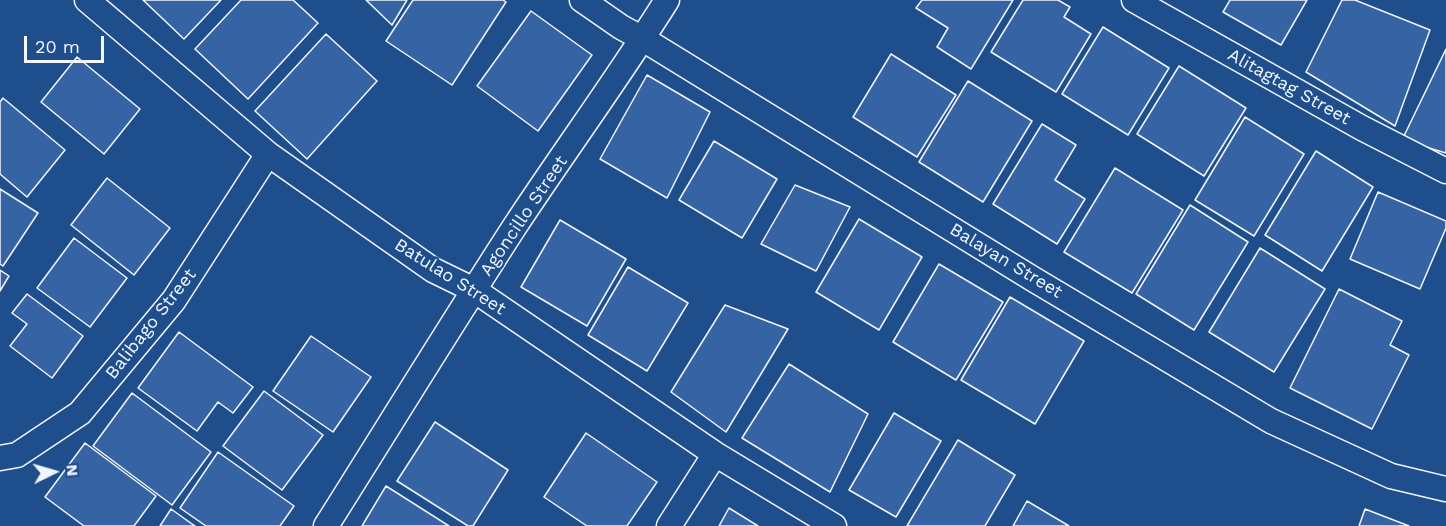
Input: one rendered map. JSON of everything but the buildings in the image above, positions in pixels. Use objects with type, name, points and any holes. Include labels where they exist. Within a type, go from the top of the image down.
[{"type":"street","name":"Batulao Street","points":[[87,0],[268,154],[433,270],[474,290],[715,454],[834,526]]},
{"type":"street","name":"Balayan Street","points":[[582,0],[621,27],[1033,279],[1271,421],[1391,476],[1446,489]]},
{"type":"street","name":"Agoncillo Street","points":[[326,526],[474,290],[667,0]]},
{"type":"street","name":"Alitagtag Street","points":[[1134,0],[1362,128],[1446,171]]},
{"type":"street","name":"Balibago Street","points":[[0,458],[17,455],[80,412],[174,300],[268,154]]},
{"type":"street","points":[[669,526],[715,454]]}]
